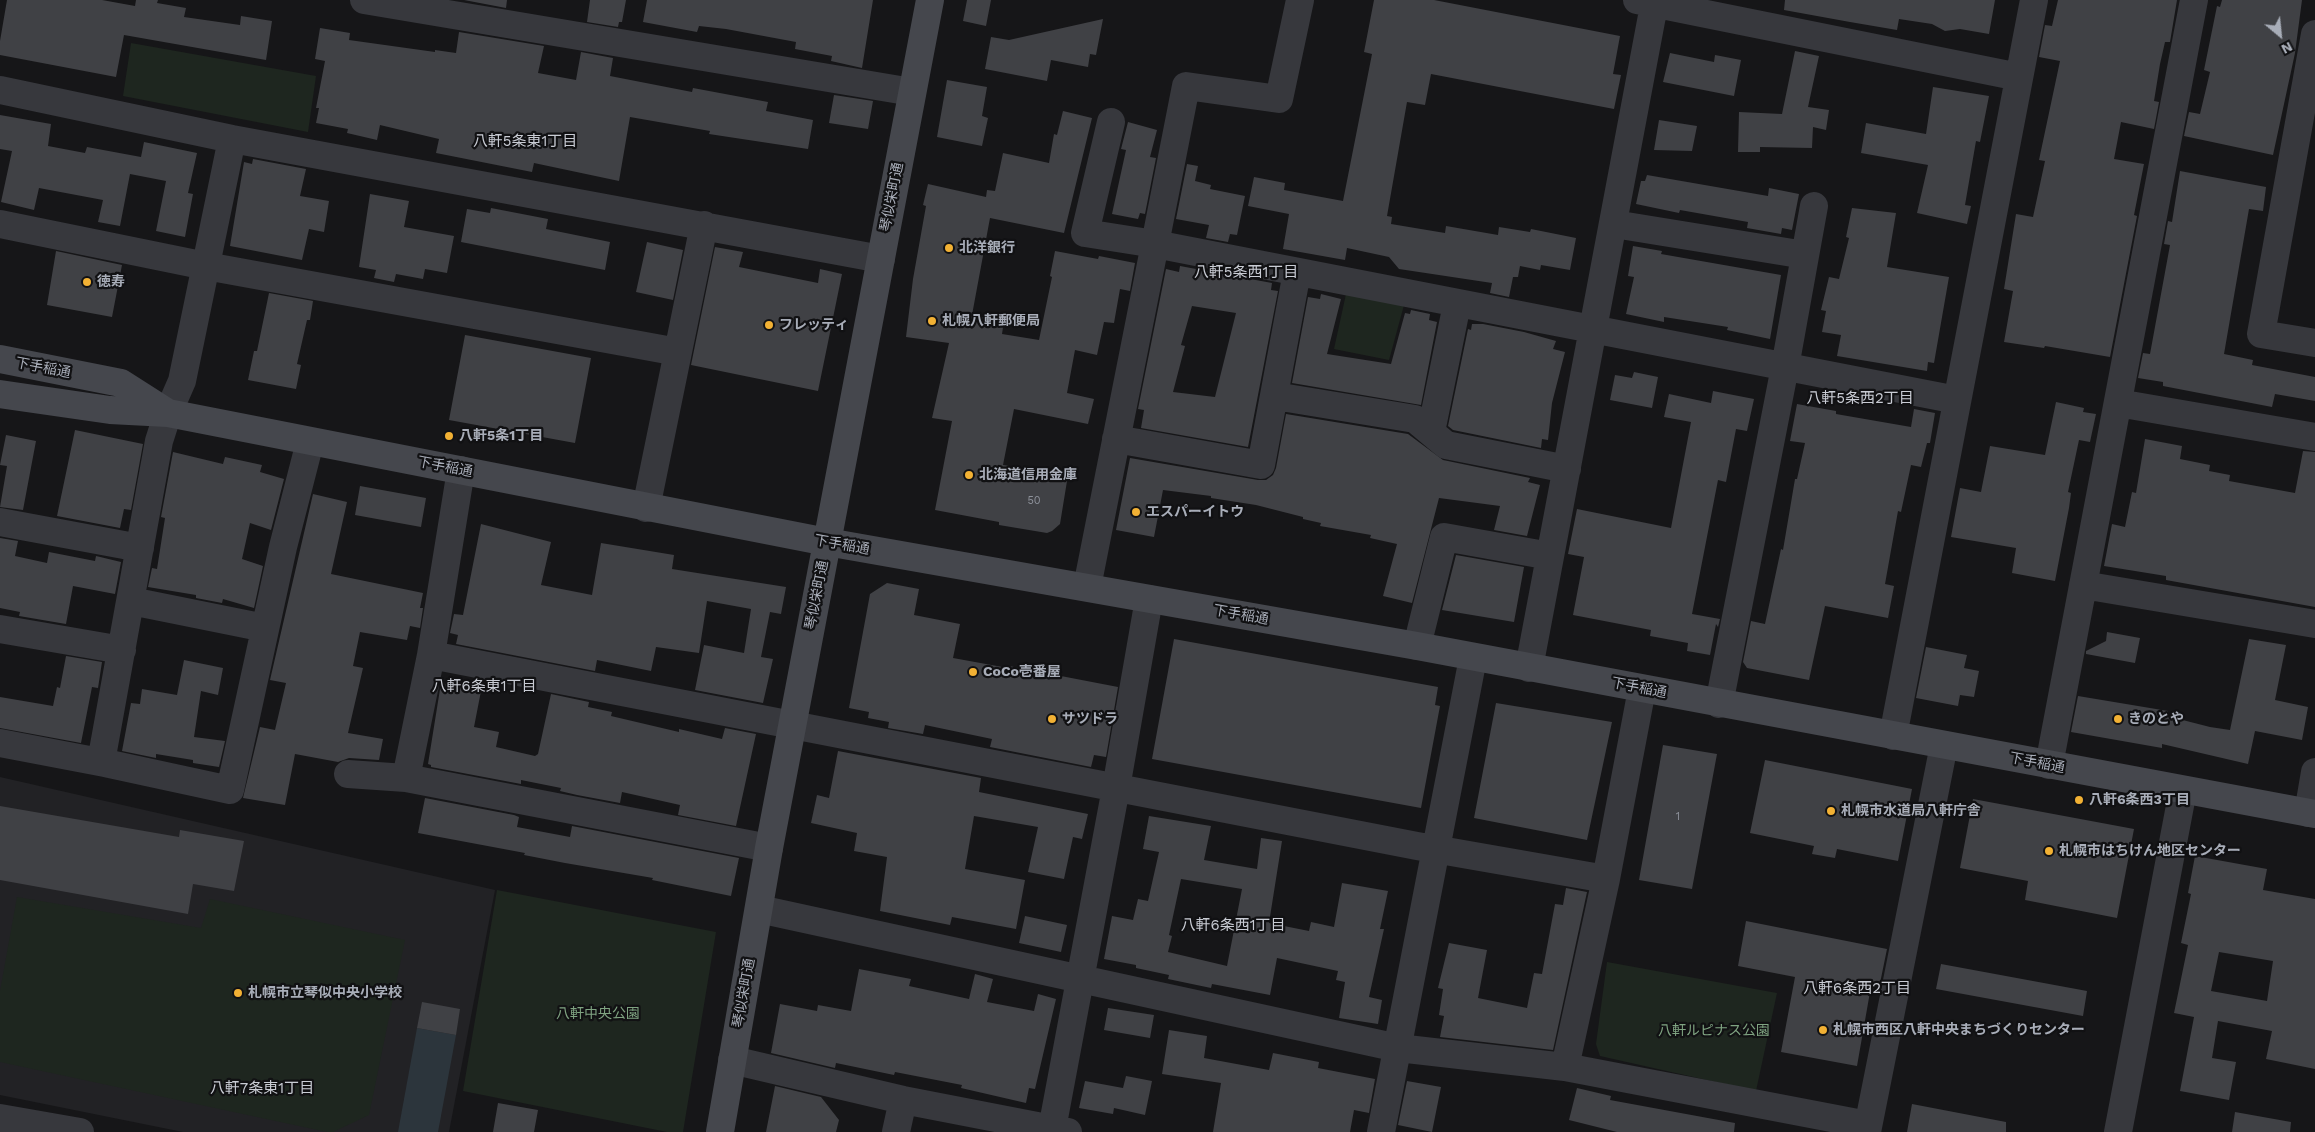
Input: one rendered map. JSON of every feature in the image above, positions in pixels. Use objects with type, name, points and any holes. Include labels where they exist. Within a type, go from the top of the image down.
[{"type":"main road","name":"琴似栄町通","points":[[720,1132],[769,848],[930,0]]},
{"type":"main road","name":"下手稲通","points":[[0,359],[121,383],[168,413]]},
{"type":"main road","name":"下手稲通","points":[[0,394],[110,410],[168,413],[827,542],[1417,646],[2311,814]]},
{"type":"street","points":[[364,0],[912,92]]},
{"type":"street","points":[[1087,587],[1186,86],[1279,99],[1300,0]]},
{"type":"street","points":[[1892,736],[2034,0]]},
{"type":"street","points":[[2049,765],[2194,0]]},
{"type":"street","points":[[1529,668],[1614,224],[1648,1],[2019,77]]},
{"type":"street","points":[[2315,34],[2261,334],[2315,343]]},
{"type":"street","points":[[0,90],[232,138],[881,259]]},
{"type":"street","points":[[1112,122],[1085,232],[1957,400]]},
{"type":"street","points":[[101,762],[159,441],[182,380],[232,138]]},
{"type":"street","points":[[1719,704],[1785,367],[1814,206]]},
{"type":"street","points":[[0,224],[206,266],[678,352]]},
{"type":"street","points":[[1614,224],[1805,255]]},
{"type":"street","points":[[646,508],[704,225]]},
{"type":"street","points":[[1116,439],[1261,465],[1297,272]]},
{"type":"street","points":[[1430,432],[1457,304]]},
{"type":"street","points":[[1275,396],[1415,419],[1446,445],[1567,470]]},
{"type":"street","points":[[2118,403],[2315,437]]},
{"type":"street","points":[[0,743],[101,762],[230,790],[283,547],[310,442]]},
{"type":"street","points":[[406,778],[430,655],[460,470]]},
{"type":"street","points":[[0,522],[140,548]]},
{"type":"street","points":[[1417,646],[1444,537],[1550,556]]},
{"type":"street","points":[[2083,585],[2315,624]]},
{"type":"street","points":[[732,1060],[902,1100],[1060,1130],[1079,980],[1116,788],[1149,599]]},
{"type":"street","points":[[131,601],[265,628]]},
{"type":"street","points":[[0,629],[122,650]]},
{"type":"street","points":[[430,655],[1435,849],[1606,879]]},
{"type":"street","points":[[1381,1132],[1473,658]]},
{"type":"street","points":[[1565,1067],[1606,879],[1642,689]]},
{"type":"street","points":[[759,909],[1398,1048],[1565,1067],[1867,1128],[1944,745]]},
{"type":"street","points":[[2311,814],[2315,772]]},
{"type":"street","points":[[348,774],[406,778],[769,848]]},
{"type":"street","points":[[2118,1132],[2183,790]]},
{"type":"street","points":[[896,1132],[902,1100]]},
{"type":"street","points":[[0,1118],[80,1132]]},
{"type":"shaded area","name":"札幌市立琴似中央小学校","points":[[0,777],[495,890],[449,1132],[183,1132],[0,1095]]},
{"type":"shaded area","points":[[417,1028],[456,1035],[438,1132],[398,1132]]},
{"type":"green space","points":[[131,43],[316,76],[308,132],[123,96]]},
{"type":"green space","points":[[1346,294],[1404,305],[1389,360],[1334,349]]},
{"type":"green space","name":"八軒中央公園","points":[[497,890],[716,932],[683,1132],[667,1132],[463,1091]]},
{"type":"green space","points":[[17,897],[201,928],[210,899],[405,940],[369,1115],[333,1132],[327,1132],[0,1062],[0,991]]},
{"type":"green space","name":"八軒ルピナス公園","points":[[1607,962],[1777,993],[1756,1091],[1600,1056],[1596,1044]]},
{"type":"building","points":[[7,0],[102,0],[135,6],[136,0],[158,0],[157,3],[186,8],[184,17],[240,25],[241,16],[272,21],[266,60],[124,35],[116,77],[0,55],[0,41]]},
{"type":"building","points":[[464,0],[507,0],[506,8]]},
{"type":"building","points":[[590,0],[626,0],[622,22],[619,22],[618,27],[587,22]]},
{"type":"building","points":[[647,0],[873,0],[862,68],[831,61],[832,56],[795,49],[796,42],[726,29],[699,26],[697,32],[643,22]]},
{"type":"building","points":[[967,0],[991,0],[986,26],[963,21]]},
{"type":"building","points":[[1374,0],[1434,0],[1620,36],[1613,74],[1621,75],[1614,109],[1431,74],[1425,105],[1407,102],[1387,216],[1392,217],[1391,224],[1445,233],[1446,226],[1498,235],[1499,227],[1530,232],[1531,229],[1576,238],[1570,270],[1541,265],[1540,270],[1520,266],[1518,277],[1513,277],[1509,297],[1490,293],[1492,283],[1399,269],[1389,257],[1347,248],[1345,260],[1283,249],[1289,214],[1248,206],[1254,177],[1285,183],[1284,190],[1343,201],[1372,54],[1364,52]]},
{"type":"building","points":[[1785,0],[1995,0],[1989,34],[1960,29],[1945,31],[1932,24],[1899,19],[1897,30],[1784,10]]},
{"type":"building","points":[[2058,0],[2177,0],[2170,42],[2165,42],[2160,64],[2154,101],[2159,102],[2154,129],[2121,122],[2114,159],[2144,164],[2134,215],[2137,216],[2110,357],[2045,346],[2044,348],[2004,342],[2013,291],[2004,289],[2016,214],[2033,217],[2045,161],[2039,160],[2060,61],[2039,57],[2045,25],[2052,26]]},
{"type":"building","points":[[2222,0],[2302,0],[2295,53],[2273,155],[2184,136],[2189,112],[2200,114],[2210,72],[2204,70],[2217,6],[2220,7]]},
{"type":"building","points":[[1103,19],[1096,55],[1090,54],[1088,67],[1051,60],[1047,81],[985,69],[991,37],[1009,40]]},
{"type":"building","points":[[320,28],[350,33],[349,40],[435,52],[435,50],[456,53],[459,32],[544,46],[538,73],[576,80],[581,52],[613,58],[610,76],[692,92],[693,88],[768,102],[766,111],[813,120],[808,149],[709,134],[710,131],[630,117],[619,181],[534,163],[532,172],[436,153],[439,139],[380,125],[377,140],[347,133],[348,129],[316,123],[319,108],[316,108],[325,61],[315,59]]},
{"type":"building","points":[[1795,51],[1819,56],[1808,107],[1829,110],[1826,130],[1813,127],[1812,148],[1760,147],[1760,152],[1738,152],[1739,112],[1782,114]]},
{"type":"building","points":[[1670,53],[1714,62],[1715,55],[1741,60],[1734,96],[1663,82]]},
{"type":"building","points":[[947,80],[987,87],[982,116],[988,118],[982,146],[937,137]]},
{"type":"building","points":[[1933,87],[1989,96],[1980,142],[1976,141],[1965,205],[1971,206],[1967,224],[1917,213],[1928,165],[1861,153],[1866,123],[1926,134]]},
{"type":"building","points":[[834,95],[873,101],[868,129],[829,123]]},
{"type":"building","points":[[1063,111],[1092,118],[1064,233],[990,218],[972,315],[1004,321],[1002,334],[1039,340],[1052,277],[1050,276],[1055,251],[1098,259],[1099,256],[1135,263],[1130,291],[1120,289],[1114,323],[1104,322],[1097,355],[1075,350],[1067,393],[1094,399],[1088,424],[1014,409],[1003,465],[1068,475],[1060,524],[1047,533],[999,525],[999,522],[935,510],[952,421],[932,418],[949,343],[906,337],[913,279],[926,206],[923,205],[928,184],[986,197],[987,190],[995,191],[1003,153],[1049,163],[1054,134],[1057,135]]},
{"type":"building","points":[[0,115],[51,124],[48,146],[85,153],[87,147],[141,157],[144,142],[197,153],[188,193],[193,194],[185,237],[156,231],[166,181],[130,174],[120,226],[98,222],[103,200],[39,188],[34,210],[1,202],[12,151],[0,149]]},
{"type":"building","points":[[1659,120],[1697,126],[1692,151],[1654,150]]},
{"type":"building","points":[[1128,122],[1157,130],[1150,157],[1156,158],[1145,214],[1140,213],[1138,219],[1112,214],[1126,150],[1121,149]]},
{"type":"building","points":[[253,159],[306,169],[300,196],[329,201],[324,232],[309,229],[302,260],[230,246],[244,162],[252,164]]},
{"type":"building","points":[[1187,164],[1198,166],[1195,181],[1211,185],[1210,189],[1245,196],[1237,235],[1230,234],[1228,242],[1206,238],[1209,225],[1176,219]]},
{"type":"building","points":[[2180,171],[2266,187],[2263,211],[2249,209],[2224,354],[2253,360],[2252,365],[2315,377],[2315,401],[2275,394],[2272,407],[2163,386],[2163,382],[2138,378],[2143,353],[2150,354],[2170,245],[2164,244],[2168,221],[2172,222]]},
{"type":"building","points":[[1647,175],[1768,196],[1769,188],[1799,194],[1792,230],[1782,228],[1781,234],[1747,228],[1748,222],[1680,210],[1679,213],[1636,204],[1641,181],[1645,181]]},
{"type":"building","points":[[370,194],[409,201],[404,227],[454,236],[447,273],[425,269],[423,279],[396,274],[394,282],[374,278],[376,270],[359,267]]},
{"type":"building","points":[[491,208],[548,219],[546,229],[610,242],[605,270],[461,242],[467,209],[490,213]]},
{"type":"building","points":[[1852,208],[1896,213],[1887,267],[1949,277],[1934,363],[1928,362],[1927,371],[1837,356],[1841,335],[1822,332],[1826,311],[1821,310],[1829,277],[1839,279],[1849,238],[1846,237]]},
{"type":"building","points":[[647,242],[683,250],[673,300],[636,292]]},
{"type":"building","points":[[1633,246],[1662,251],[1661,254],[1781,275],[1770,339],[1727,330],[1728,327],[1664,317],[1664,322],[1626,314],[1634,277],[1628,276]]},
{"type":"building","points":[[715,247],[743,252],[739,267],[818,283],[820,269],[842,274],[818,391],[691,365]]},
{"type":"building","points":[[56,251],[122,265],[112,317],[47,305]]},
{"type":"building","points":[[1180,266],[1272,283],[1271,290],[1278,291],[1248,447],[1141,428],[1144,410],[1138,409],[1166,269],[1179,272]],"holes":[[[1192,306],[1236,313],[1215,397],[1173,392],[1185,346],[1181,345]]]},
{"type":"building","points":[[269,293],[313,301],[310,320],[307,320],[297,364],[301,365],[296,389],[248,380],[254,351],[257,351]]},
{"type":"building","points":[[1321,294],[1341,299],[1327,354],[1391,364],[1405,313],[1410,314],[1411,310],[1430,314],[1429,320],[1437,322],[1421,405],[1292,383],[1308,297],[1320,299]]},
{"type":"building","points":[[1472,324],[1483,324],[1524,332],[1556,341],[1553,349],[1565,352],[1552,403],[1548,440],[1542,439],[1541,448],[1453,430],[1448,426],[1468,329],[1471,330]]},
{"type":"building","points":[[465,335],[591,358],[575,443],[449,420]]},
{"type":"building","points":[[1634,372],[1658,377],[1652,408],[1610,400],[1615,375],[1632,378]]},
{"type":"building","points":[[1713,391],[1754,399],[1747,431],[1736,429],[1726,482],[1718,480],[1692,614],[1720,619],[1718,627],[1716,624],[1710,655],[1687,651],[1688,643],[1650,636],[1651,630],[1573,615],[1584,557],[1568,554],[1577,509],[1671,528],[1691,422],[1664,417],[1669,394],[1711,403]]},
{"type":"building","points":[[2056,402],[2084,408],[2083,412],[2096,414],[2090,442],[2079,440],[2068,492],[2071,493],[2069,508],[2055,581],[2012,573],[2016,548],[1951,537],[1960,488],[1981,492],[1990,446],[2045,455]]},
{"type":"building","points":[[1797,404],[1836,411],[1836,414],[1911,427],[1914,409],[1935,413],[1930,443],[1927,443],[1921,467],[1911,465],[1901,512],[1898,511],[1885,584],[1894,586],[1888,618],[1825,606],[1809,680],[1747,668],[1743,662],[1751,621],[1765,624],[1781,549],[1783,550],[1795,479],[1797,479],[1805,443],[1790,441]]},
{"type":"building","points":[[1286,414],[1408,434],[1443,460],[1530,478],[1528,482],[1540,485],[1527,536],[1494,530],[1500,506],[1439,498],[1412,603],[1383,596],[1397,544],[1370,538],[1371,535],[1320,526],[1321,523],[1303,519],[1303,517],[1256,505],[1211,498],[1211,496],[1163,490],[1154,537],[1116,530],[1130,458],[1266,480],[1273,475],[1276,468]]},
{"type":"building","points":[[75,430],[143,444],[131,510],[124,509],[120,528],[57,516]]},
{"type":"building","points":[[6,435],[36,441],[23,510],[0,507],[7,466],[0,465]]},
{"type":"building","points":[[2145,439],[2182,446],[2180,459],[2210,465],[2209,471],[2230,475],[2229,481],[2295,493],[2303,451],[2315,452],[2315,607],[2166,580],[2166,576],[2104,566],[2112,524],[2125,527],[2132,492],[2136,493]]},
{"type":"building","points":[[173,452],[223,464],[225,457],[262,465],[260,472],[284,479],[271,530],[250,523],[242,559],[263,566],[254,608],[223,599],[222,603],[196,598],[196,595],[148,587],[152,568],[157,569],[165,518],[161,517]]},
{"type":"building","points":[[360,486],[426,498],[421,527],[355,515]]},
{"type":"building","points":[[313,494],[347,502],[331,574],[423,593],[420,608],[423,608],[420,628],[410,626],[407,640],[360,632],[353,666],[363,668],[348,733],[383,739],[379,760],[349,758],[338,762],[295,754],[285,805],[243,798],[260,727],[275,730],[286,683],[270,680]]},
{"type":"building","points":[[481,524],[551,542],[541,585],[592,595],[601,543],[674,555],[672,569],[786,587],[781,614],[770,612],[761,657],[773,659],[763,703],[695,690],[704,645],[744,653],[751,609],[707,601],[699,653],[656,647],[651,671],[597,660],[595,671],[456,644],[458,635],[450,633],[454,614],[463,615]]},
{"type":"building","points":[[0,538],[18,541],[15,556],[47,563],[49,552],[95,561],[96,556],[121,562],[115,594],[73,586],[66,624],[19,616],[20,612],[0,608]]},
{"type":"building","points":[[1456,555],[1524,567],[1514,622],[1442,610]]},
{"type":"building","points":[[887,583],[919,589],[914,615],[960,624],[953,658],[1008,668],[1009,666],[1118,687],[1106,757],[1094,755],[1091,767],[990,747],[992,739],[925,725],[923,734],[888,728],[889,722],[868,718],[869,712],[849,708],[870,594]]},
{"type":"building","points":[[2107,632],[2140,638],[2135,663],[2086,654],[2086,651],[2106,641]]},
{"type":"building","points":[[1174,639],[1438,687],[1435,705],[1440,706],[1421,808],[1152,759]]},
{"type":"building","points":[[2249,639],[2286,645],[2275,700],[2308,707],[2302,740],[2255,731],[2248,764],[2162,744],[2162,748],[2071,732],[2078,696],[2168,711],[2167,716],[2230,730]]},
{"type":"building","points":[[1926,647],[1967,655],[1964,668],[1979,671],[1974,697],[1960,695],[1958,706],[1916,698]]},
{"type":"building","points":[[66,656],[102,662],[98,688],[92,687],[81,743],[0,728],[0,697],[53,706],[57,687],[60,688]]},
{"type":"building","points":[[184,660],[223,668],[218,695],[201,691],[194,737],[225,741],[219,767],[193,763],[193,760],[156,754],[156,758],[122,751],[131,703],[140,704],[142,689],[177,695]]},
{"type":"building","points":[[441,683],[481,691],[474,727],[499,732],[496,747],[535,756],[538,754],[551,694],[589,702],[588,707],[612,712],[611,716],[679,732],[679,729],[722,739],[725,728],[756,734],[736,826],[678,815],[680,805],[622,792],[620,803],[577,795],[560,791],[561,788],[521,780],[521,784],[431,767],[428,764]]},
{"type":"building","points":[[1496,703],[1612,722],[1587,840],[1474,818]]},
{"type":"building","points":[[1663,745],[1717,754],[1692,889],[1639,880]]},
{"type":"building","points":[[838,751],[981,778],[979,792],[1088,814],[1082,839],[1073,837],[1064,879],[1028,872],[1038,827],[974,816],[965,869],[1025,880],[1016,929],[952,917],[950,925],[880,911],[887,857],[854,851],[857,833],[811,823],[817,795],[829,798]]},
{"type":"building","name":"札幌市水道局八軒庁舎","points":[[1765,760],[1912,789],[1898,861],[1837,849],[1835,858],[1812,854],[1814,846],[1750,833]]},
{"type":"building","points":[[425,798],[514,815],[519,817],[517,827],[570,837],[572,826],[739,858],[731,896],[652,880],[653,878],[565,863],[524,855],[525,853],[418,833]]},
{"type":"building","points":[[1973,799],[2134,829],[2117,918],[2025,900],[2028,881],[1960,868]]},
{"type":"building","points":[[0,806],[179,837],[180,830],[244,841],[234,891],[193,884],[188,914],[0,880]]},
{"type":"building","points":[[1149,816],[1211,826],[1204,860],[1257,869],[1261,838],[1282,841],[1269,923],[1309,931],[1311,922],[1334,927],[1342,883],[1388,891],[1380,929],[1384,929],[1369,997],[1382,1000],[1378,1024],[1339,1018],[1345,982],[1336,980],[1338,971],[1277,958],[1270,995],[1212,984],[1211,988],[1168,979],[1169,975],[1136,968],[1136,965],[1104,959],[1112,916],[1133,920],[1138,899],[1148,901],[1159,852],[1143,849]],"holes":[[[1181,879],[1242,889],[1227,966],[1168,952],[1172,936],[1169,935]]]},
{"type":"building","points":[[2195,856],[2267,869],[2263,890],[2315,899],[2315,1069],[2266,1059],[2272,1031],[2218,1021],[2212,1058],[2236,1062],[2229,1100],[2180,1091],[2194,1017],[2174,1013],[2188,945],[2181,943],[2191,894],[2188,893]],"holes":[[[2219,952],[2273,961],[2267,1001],[2211,991]]]},
{"type":"building","points":[[1566,888],[1587,892],[1553,1050],[1440,1037],[1444,1016],[1439,1015],[1443,989],[1438,988],[1449,943],[1487,950],[1478,998],[1527,1008],[1534,973],[1542,974],[1555,904],[1563,905]]},
{"type":"building","points":[[1025,916],[1067,925],[1061,952],[1019,943]]},
{"type":"building","points":[[1746,921],[1887,949],[1878,993],[1870,992],[1857,1066],[1781,1052],[1795,977],[1738,966]]},
{"type":"building","points":[[1941,964],[2087,991],[2083,1016],[1936,989]]},
{"type":"building","points":[[859,969],[911,979],[909,986],[969,999],[975,974],[993,979],[987,1002],[1034,1011],[1038,994],[1056,999],[1035,1089],[1029,1088],[1026,1103],[961,1088],[962,1085],[895,1072],[894,1075],[836,1063],[835,1068],[771,1053],[780,1004],[817,1011],[818,1005],[851,1011]]},
{"type":"building","points":[[422,1002],[460,1009],[456,1035],[417,1028]]},
{"type":"building","points":[[1108,1008],[1154,1015],[1150,1038],[1104,1030]]},
{"type":"building","points":[[1169,1030],[1207,1036],[1204,1058],[1269,1070],[1273,1053],[1319,1062],[1318,1068],[1375,1079],[1369,1113],[1354,1110],[1350,1132],[1213,1132],[1221,1083],[1162,1074]]},
{"type":"building","points":[[1126,1076],[1152,1081],[1145,1115],[1114,1108],[1113,1114],[1079,1108],[1085,1081],[1123,1088]]},
{"type":"building","points":[[1407,1081],[1441,1087],[1432,1132],[1398,1125]]},
{"type":"building","points":[[775,1086],[821,1097],[839,1120],[836,1132],[766,1132]]},
{"type":"building","points":[[1577,1088],[1611,1096],[1610,1100],[1735,1123],[1734,1132],[1617,1132],[1569,1120]]},
{"type":"building","points":[[498,1103],[538,1110],[534,1132],[493,1132]]},
{"type":"building","points":[[1912,1104],[2006,1122],[2006,1132],[1907,1132]]},
{"type":"building","points":[[2235,1112],[2291,1122],[2290,1132],[2232,1132]]},
{"type":"place","name":"北洋銀行","points":[[949,248]]},
{"type":"place","name":"徳寿","points":[[87,282]]},
{"type":"place","name":"札幌八軒郵便局","points":[[932,321]]},
{"type":"place","name":"フレッティ","points":[[769,325]]},
{"type":"place","name":"八軒5条1丁目","points":[[449,436]]},
{"type":"place","name":"北海道信用金庫","points":[[969,475]]},
{"type":"place","name":"エスパーイトウ","points":[[1136,512]]},
{"type":"place","name":"CoCo壱番屋","points":[[973,672]]},
{"type":"place","name":"サツドラ","points":[[1052,719]]},
{"type":"place","name":"きのとや","points":[[2118,719]]},
{"type":"place","name":"八軒6条西3丁目","points":[[2079,800]]},
{"type":"place","name":"札幌市水道局八軒庁舎","points":[[1831,811]]},
{"type":"place","name":"札幌市はちけん地区センター","points":[[2049,851]]},
{"type":"place","name":"札幌市立琴似中央小学校","points":[[238,993]]},
{"type":"place","name":"札幌市西区八軒中央まちづくりセンター","points":[[1823,1030]]},
{"type":"district","name":"八軒5条東1丁目","points":[[525,142]]},
{"type":"district","name":"八軒5条西1丁目","points":[[1246,273]]},
{"type":"district","name":"八軒5条西2丁目","points":[[1860,399]]},
{"type":"district","name":"八軒6条東1丁目","points":[[484,687]]},
{"type":"district","name":"八軒6条西1丁目","points":[[1233,926]]},
{"type":"district","name":"八軒6条西2丁目","points":[[1857,989]]},
{"type":"district","name":"八軒7条東1丁目","points":[[262,1089]]}]
